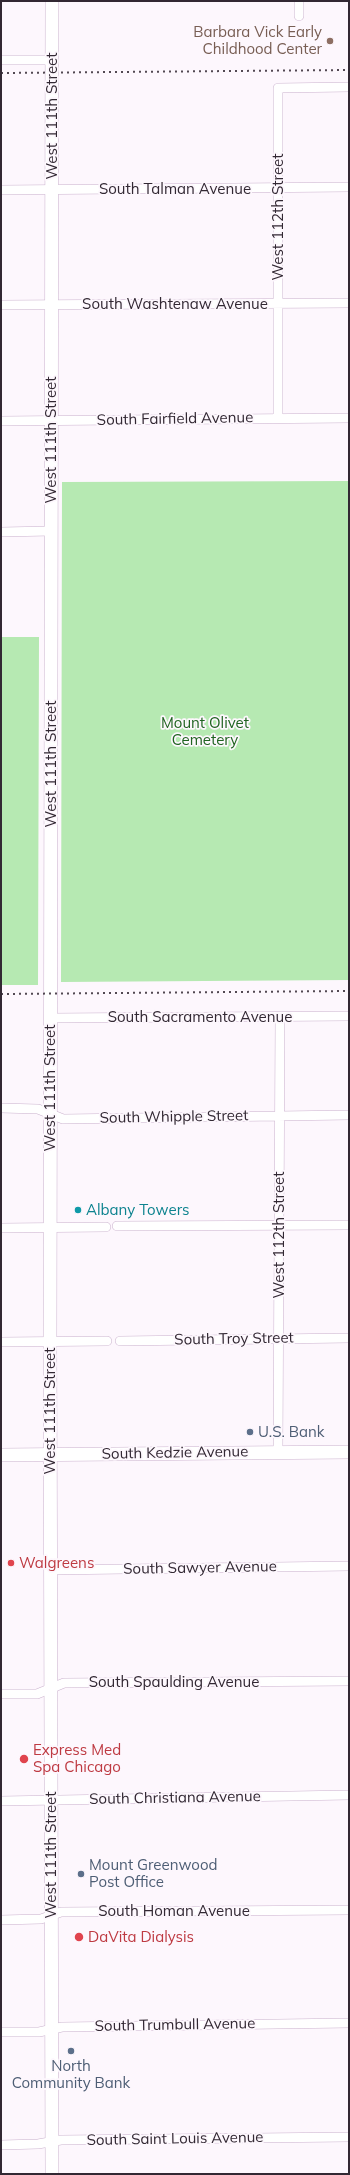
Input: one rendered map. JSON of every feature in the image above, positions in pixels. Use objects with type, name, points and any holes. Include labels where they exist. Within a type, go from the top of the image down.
[{"type":"main road","name":"West 111th Street","points":[[52,1],[50,1018],[52,2174]]},
{"type":"main road","name":"South Kedzie Avenue","points":[[1,1455],[349,1452]]},
{"type":"street","points":[[299,1],[299,16]]},
{"type":"street","points":[[1,60],[52,60]]},
{"type":"street","name":"West 112th Street","points":[[278,418],[278,88],[349,88]]},
{"type":"street","name":"South Talman Avenue","points":[[1,190],[349,187]]},
{"type":"street","name":"South Washtenaw Avenue","points":[[1,305],[349,303]]},
{"type":"street","name":"South Fairfield Avenue","points":[[1,421],[349,418]]},
{"type":"street","points":[[1,532],[51,531]]},
{"type":"street","name":"South Sacramento Avenue","points":[[50,1018],[349,1016]]},
{"type":"street","name":"West 112th Street","points":[[278,1452],[280,1017]]},
{"type":"street","name":"South Whipple Street","points":[[1,1108],[38,1109],[63,1119],[349,1115]]},
{"type":"street","points":[[117,1226],[349,1225]]},
{"type":"street","points":[[1,1228],[106,1227]]},
{"type":"street","name":"South Troy Street","points":[[120,1340],[349,1338]]},
{"type":"street","points":[[1,1342],[107,1341]]},
{"type":"street","name":"South Sawyer Avenue","points":[[50,1570],[349,1566]]},
{"type":"street","name":"South Spaulding Avenue","points":[[1,1694],[37,1694],[51,1687],[64,1683],[349,1681]]},
{"type":"street","name":"South Christiana Avenue","points":[[1,1801],[349,1795]]},
{"type":"street","name":"South Homan Avenue","points":[[1,1920],[41,1919],[61,1912],[349,1910]]},
{"type":"street","name":"South Trumbull Avenue","points":[[1,2032],[38,2032],[66,2026],[349,2023]]},
{"type":"street","name":"South Saint Louis Avenue","points":[[1,2145],[38,2144],[61,2140],[349,2137]]},
{"type":"green space","name":"Mount Olivet Cemetery","points":[[349,481],[349,980],[61,982],[62,482]]},
{"type":"green space","points":[[1,637],[39,637],[38,985],[1,985]]},
{"type":"railway","points":[[1,73],[349,70]]},
{"type":"railway","points":[[1,994],[349,991]]},
{"type":"place","name":"Barbara Vick Early Childhood Center","points":[[330,41]]},
{"type":"place","name":"Albany Towers","points":[[78,1210]]},
{"type":"place","name":"U.S. Bank","points":[[250,1432]]},
{"type":"place","name":"Walgreens","points":[[11,1563]]},
{"type":"place","name":"Express Med Spa Chicago","points":[[24,1759]]},
{"type":"place","name":"Mount Greenwood Post Office","points":[[81,1874]]},
{"type":"place","name":"DaVita Dialysis","points":[[79,1937]]},
{"type":"place","name":"North Community Bank","points":[[71,2051]]}]
